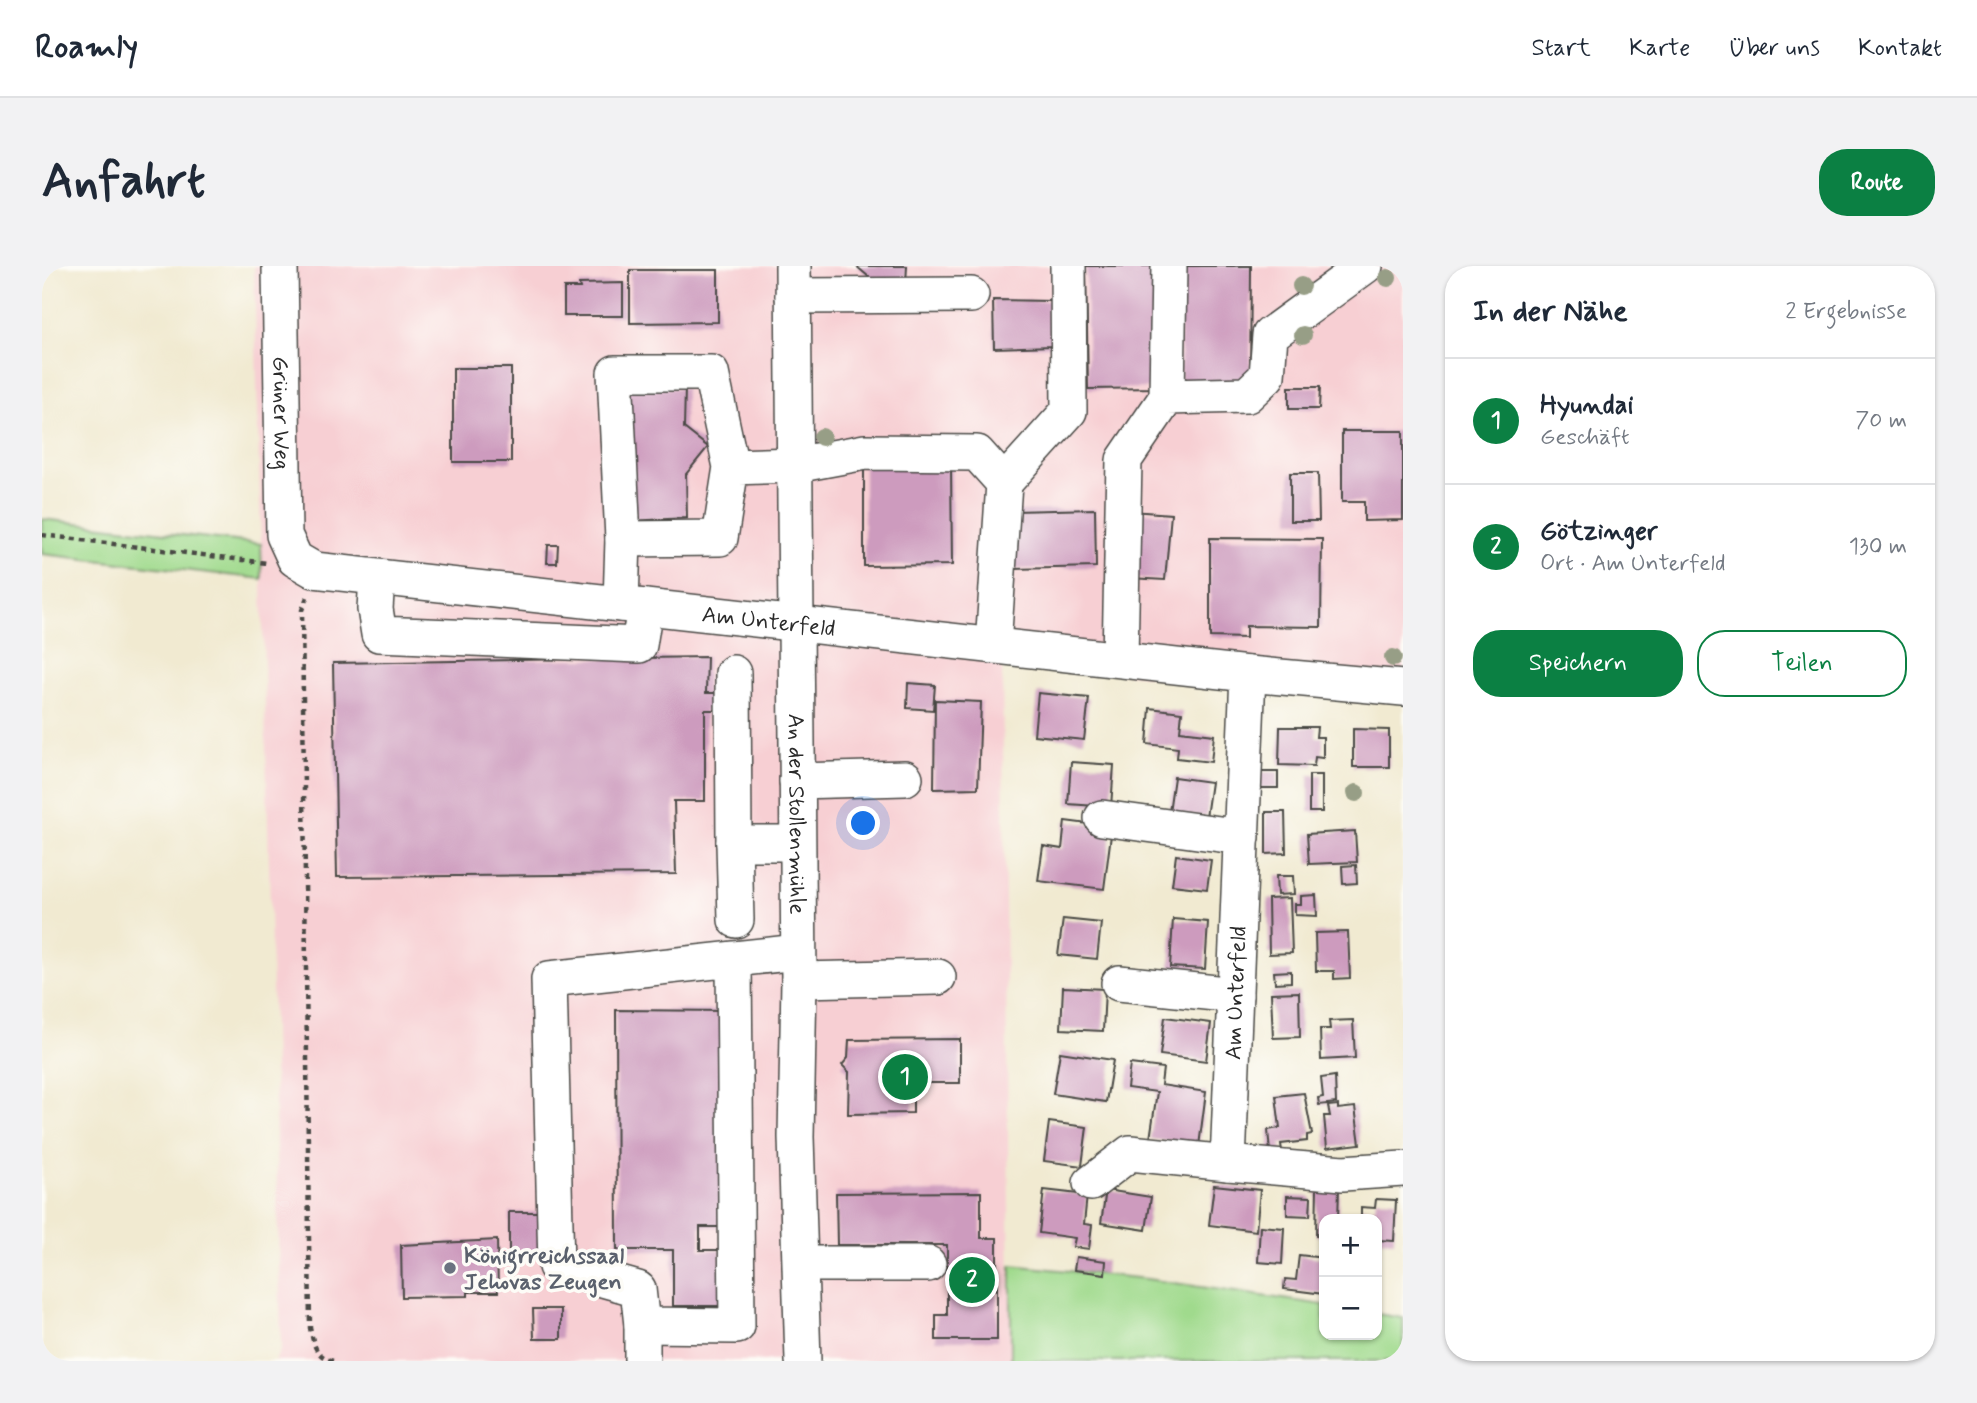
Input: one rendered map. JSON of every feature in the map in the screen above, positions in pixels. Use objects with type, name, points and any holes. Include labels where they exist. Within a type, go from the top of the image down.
[{"type":"street","name":"Grüner Weg","points":[[279,266],[284,536],[304,564]]},
{"type":"street","points":[[993,646],[1004,483],[1069,411],[1068,266]]},
{"type":"street","points":[[1120,659],[1124,460],[1167,397],[1169,266]]},
{"type":"street","points":[[1167,397],[1247,394],[1267,376],[1270,335],[1365,266]]},
{"type":"street","points":[[793,281],[971,295]]},
{"type":"street","name":"An der Stollenmühle","points":[[793,281],[799,966],[796,1137],[803,1361]]},
{"type":"street","points":[[377,578],[375,609],[379,634],[639,645],[623,539],[615,373],[711,373],[731,467],[720,538],[623,539]]},
{"type":"street","points":[[731,467],[795,465],[865,452],[977,453],[1004,483]]},
{"type":"street","name":"Am Unterfeld","points":[[304,564],[377,578],[1248,674],[1403,688]]},
{"type":"street","points":[[733,673],[736,920]]},
{"type":"street","name":"Am Unterfeld","points":[[1228,1163],[1248,674]]},
{"type":"street","points":[[797,781],[905,778]]},
{"type":"street","points":[[1102,818],[1242,837]]},
{"type":"street","points":[[734,843],[797,843]]},
{"type":"street","points":[[642,1325],[737,1326],[734,961]]},
{"type":"street","points":[[642,1361],[638,1289],[556,1266],[549,979],[734,961],[938,977]]},
{"type":"street","points":[[1119,983],[1235,995]]},
{"type":"street","points":[[1091,1183],[1130,1153],[1343,1173],[1403,1168]]},
{"type":"street","points":[[802,1264],[928,1264]]},
{"type":"path","points":[[42,535],[269,563],[304,564],[302,610],[310,1328],[314,1349],[321,1356],[333,1361]]},
{"type":"shaded area","points":[[254,266],[1403,266],[1403,702],[1002,661],[1011,1361],[275,1361],[281,1348]]},
{"type":"green space","points":[[42,519],[261,544],[262,579],[42,554]]},
{"type":"green space","points":[[1011,1265],[1147,1279],[1319,1304],[1319,1340],[1382,1340],[1382,1315],[1403,1318],[1403,1361],[1011,1361]]},
{"type":"building","points":[[856,266],[907,266],[906,283],[875,282]]},
{"type":"building","points":[[1086,266],[1157,266],[1158,388],[1088,389]]},
{"type":"building","points":[[1179,266],[1251,266],[1250,385],[1181,384]]},
{"type":"building","points":[[630,270],[718,270],[718,322],[630,323]]},
{"type":"building","points":[[623,283],[623,316],[564,316],[564,288],[580,288],[579,284]]},
{"type":"building","points":[[993,300],[1051,301],[1052,346],[994,348]]},
{"type":"building","points":[[453,368],[511,368],[511,462],[453,462]]},
{"type":"building","points":[[1289,387],[1320,387],[1319,409],[1289,409]]},
{"type":"building","points":[[685,388],[684,428],[708,447],[686,474],[687,518],[630,521],[626,390]]},
{"type":"building","points":[[1342,431],[1403,431],[1403,520],[1364,521],[1364,502],[1342,502]]},
{"type":"building","points":[[951,464],[952,565],[864,566],[864,465]]},
{"type":"building","points":[[1290,473],[1318,473],[1319,521],[1290,521]]},
{"type":"building","points":[[1095,509],[1096,567],[1013,569],[1014,511]]},
{"type":"building","points":[[1131,511],[1171,514],[1165,580],[1130,578]]},
{"type":"building","points":[[1210,538],[1322,539],[1321,627],[1246,626],[1246,638],[1210,637]]},
{"type":"building","points":[[548,545],[558,545],[557,563],[547,563]]},
{"type":"building","points":[[707,657],[706,693],[719,693],[724,710],[705,710],[705,801],[674,801],[676,874],[337,877],[333,663]]},
{"type":"building","points":[[908,683],[935,685],[933,710],[907,708]]},
{"type":"building","points":[[1038,693],[1089,698],[1084,740],[1034,735]]},
{"type":"building","points":[[935,700],[981,702],[978,788],[934,789]]},
{"type":"building","points":[[1150,708],[1182,712],[1180,731],[1214,735],[1211,762],[1177,758],[1178,748],[1147,744]]},
{"type":"building","points":[[1280,727],[1317,727],[1316,737],[1323,737],[1323,758],[1315,757],[1314,766],[1279,765]]},
{"type":"building","points":[[1353,729],[1389,730],[1389,767],[1353,767]]},
{"type":"building","points":[[1071,762],[1114,765],[1111,807],[1068,804]]},
{"type":"building","points":[[1253,772],[1278,772],[1278,788],[1253,788]]},
{"type":"building","points":[[1309,775],[1322,775],[1322,812],[1309,812]]},
{"type":"building","points":[[1174,777],[1211,782],[1206,817],[1169,812]]},
{"type":"building","points":[[1266,812],[1285,812],[1286,853],[1266,854]]},
{"type":"building","points":[[1065,821],[1112,827],[1104,889],[1038,881],[1043,846],[1062,849]]},
{"type":"building","points":[[1355,831],[1357,862],[1309,864],[1307,834]]},
{"type":"building","points":[[1176,855],[1211,860],[1207,889],[1172,885]]},
{"type":"building","points":[[1356,865],[1357,883],[1343,884],[1342,866]]},
{"type":"building","points":[[1276,876],[1293,876],[1294,894],[1277,895]]},
{"type":"building","points":[[1316,895],[1317,916],[1295,915],[1295,904],[1301,904],[1301,896]]},
{"type":"building","points":[[1290,898],[1292,953],[1269,954],[1268,899]]},
{"type":"building","points":[[1063,919],[1101,923],[1097,959],[1058,955]]},
{"type":"building","points":[[1173,919],[1208,922],[1205,969],[1170,967]]},
{"type":"building","points":[[1348,932],[1350,978],[1334,979],[1334,971],[1316,971],[1315,933]]},
{"type":"building","points":[[1291,971],[1291,982],[1275,983],[1274,972]]},
{"type":"building","points":[[1063,987],[1105,989],[1103,1031],[1061,1029]]},
{"type":"building","points":[[1299,992],[1300,1037],[1273,1038],[1271,993]]},
{"type":"building","points":[[616,1010],[729,1011],[729,1227],[700,1227],[700,1250],[721,1250],[721,1306],[673,1306],[673,1250],[617,1250]]},
{"type":"building","points":[[1165,1017],[1211,1023],[1206,1061],[1160,1055]]},
{"type":"building","points":[[1353,1020],[1355,1058],[1321,1060],[1320,1029],[1330,1029],[1329,1021]]},
{"type":"building","points":[[960,1039],[960,1083],[913,1083],[913,1113],[848,1114],[849,1072],[842,1065],[848,1058],[849,1040]]},
{"type":"building","points":[[1060,1052],[1113,1060],[1106,1102],[1053,1094]]},
{"type":"building","points":[[1130,1064],[1163,1068],[1161,1085],[1206,1092],[1199,1146],[1150,1139],[1157,1092],[1127,1088]]},
{"type":"building","points":[[1335,1076],[1336,1103],[1319,1105],[1318,1098],[1323,1097],[1321,1078]]},
{"type":"building","points":[[1304,1093],[1312,1134],[1307,1135],[1307,1141],[1281,1144],[1282,1151],[1270,1152],[1268,1130],[1280,1128],[1276,1096]]},
{"type":"building","points":[[1338,1105],[1338,1109],[1355,1107],[1360,1144],[1327,1148],[1324,1116],[1330,1116],[1328,1106]]},
{"type":"building","points":[[1049,1122],[1087,1127],[1082,1166],[1044,1161]]},
{"type":"building","points":[[1214,1185],[1260,1190],[1256,1231],[1209,1225]]},
{"type":"building","points":[[1317,1187],[1339,1188],[1338,1214],[1319,1214],[1319,1236],[1316,1236]]},
{"type":"building","points":[[1044,1190],[1087,1195],[1084,1224],[1092,1225],[1089,1249],[1073,1247],[1075,1238],[1039,1233]]},
{"type":"building","points":[[1106,1190],[1151,1197],[1146,1230],[1101,1223]]},
{"type":"building","points":[[981,1192],[981,1238],[997,1238],[997,1340],[936,1340],[936,1315],[947,1315],[947,1245],[837,1245],[836,1193]]},
{"type":"building","points":[[1287,1196],[1311,1197],[1310,1216],[1287,1215]]},
{"type":"building","points":[[1376,1199],[1396,1200],[1394,1241],[1382,1240],[1382,1214],[1361,1214],[1361,1207],[1375,1208]]},
{"type":"building","points":[[509,1212],[543,1212],[542,1253],[509,1254]]},
{"type":"building","points":[[1260,1226],[1284,1228],[1282,1264],[1258,1262]]},
{"type":"building","name":"Königrreichssaal Jehovas Zeugen","points":[[497,1240],[498,1292],[468,1292],[468,1296],[402,1297],[401,1245]]},
{"type":"building","points":[[1299,1255],[1319,1257],[1319,1293],[1284,1289],[1285,1279],[1296,1280]]},
{"type":"building","points":[[1076,1257],[1106,1261],[1105,1274],[1074,1270]]},
{"type":"building","points":[[533,1309],[561,1309],[561,1339],[534,1339]]},
{"type":"place","name":"Hyundai","points":[[905,1077]]},
{"type":"place","name":"Königrreichssaal Jehovas Zeugen","points":[[450,1268]]},
{"type":"place","name":"Götzinger","points":[[972,1280]]}]
